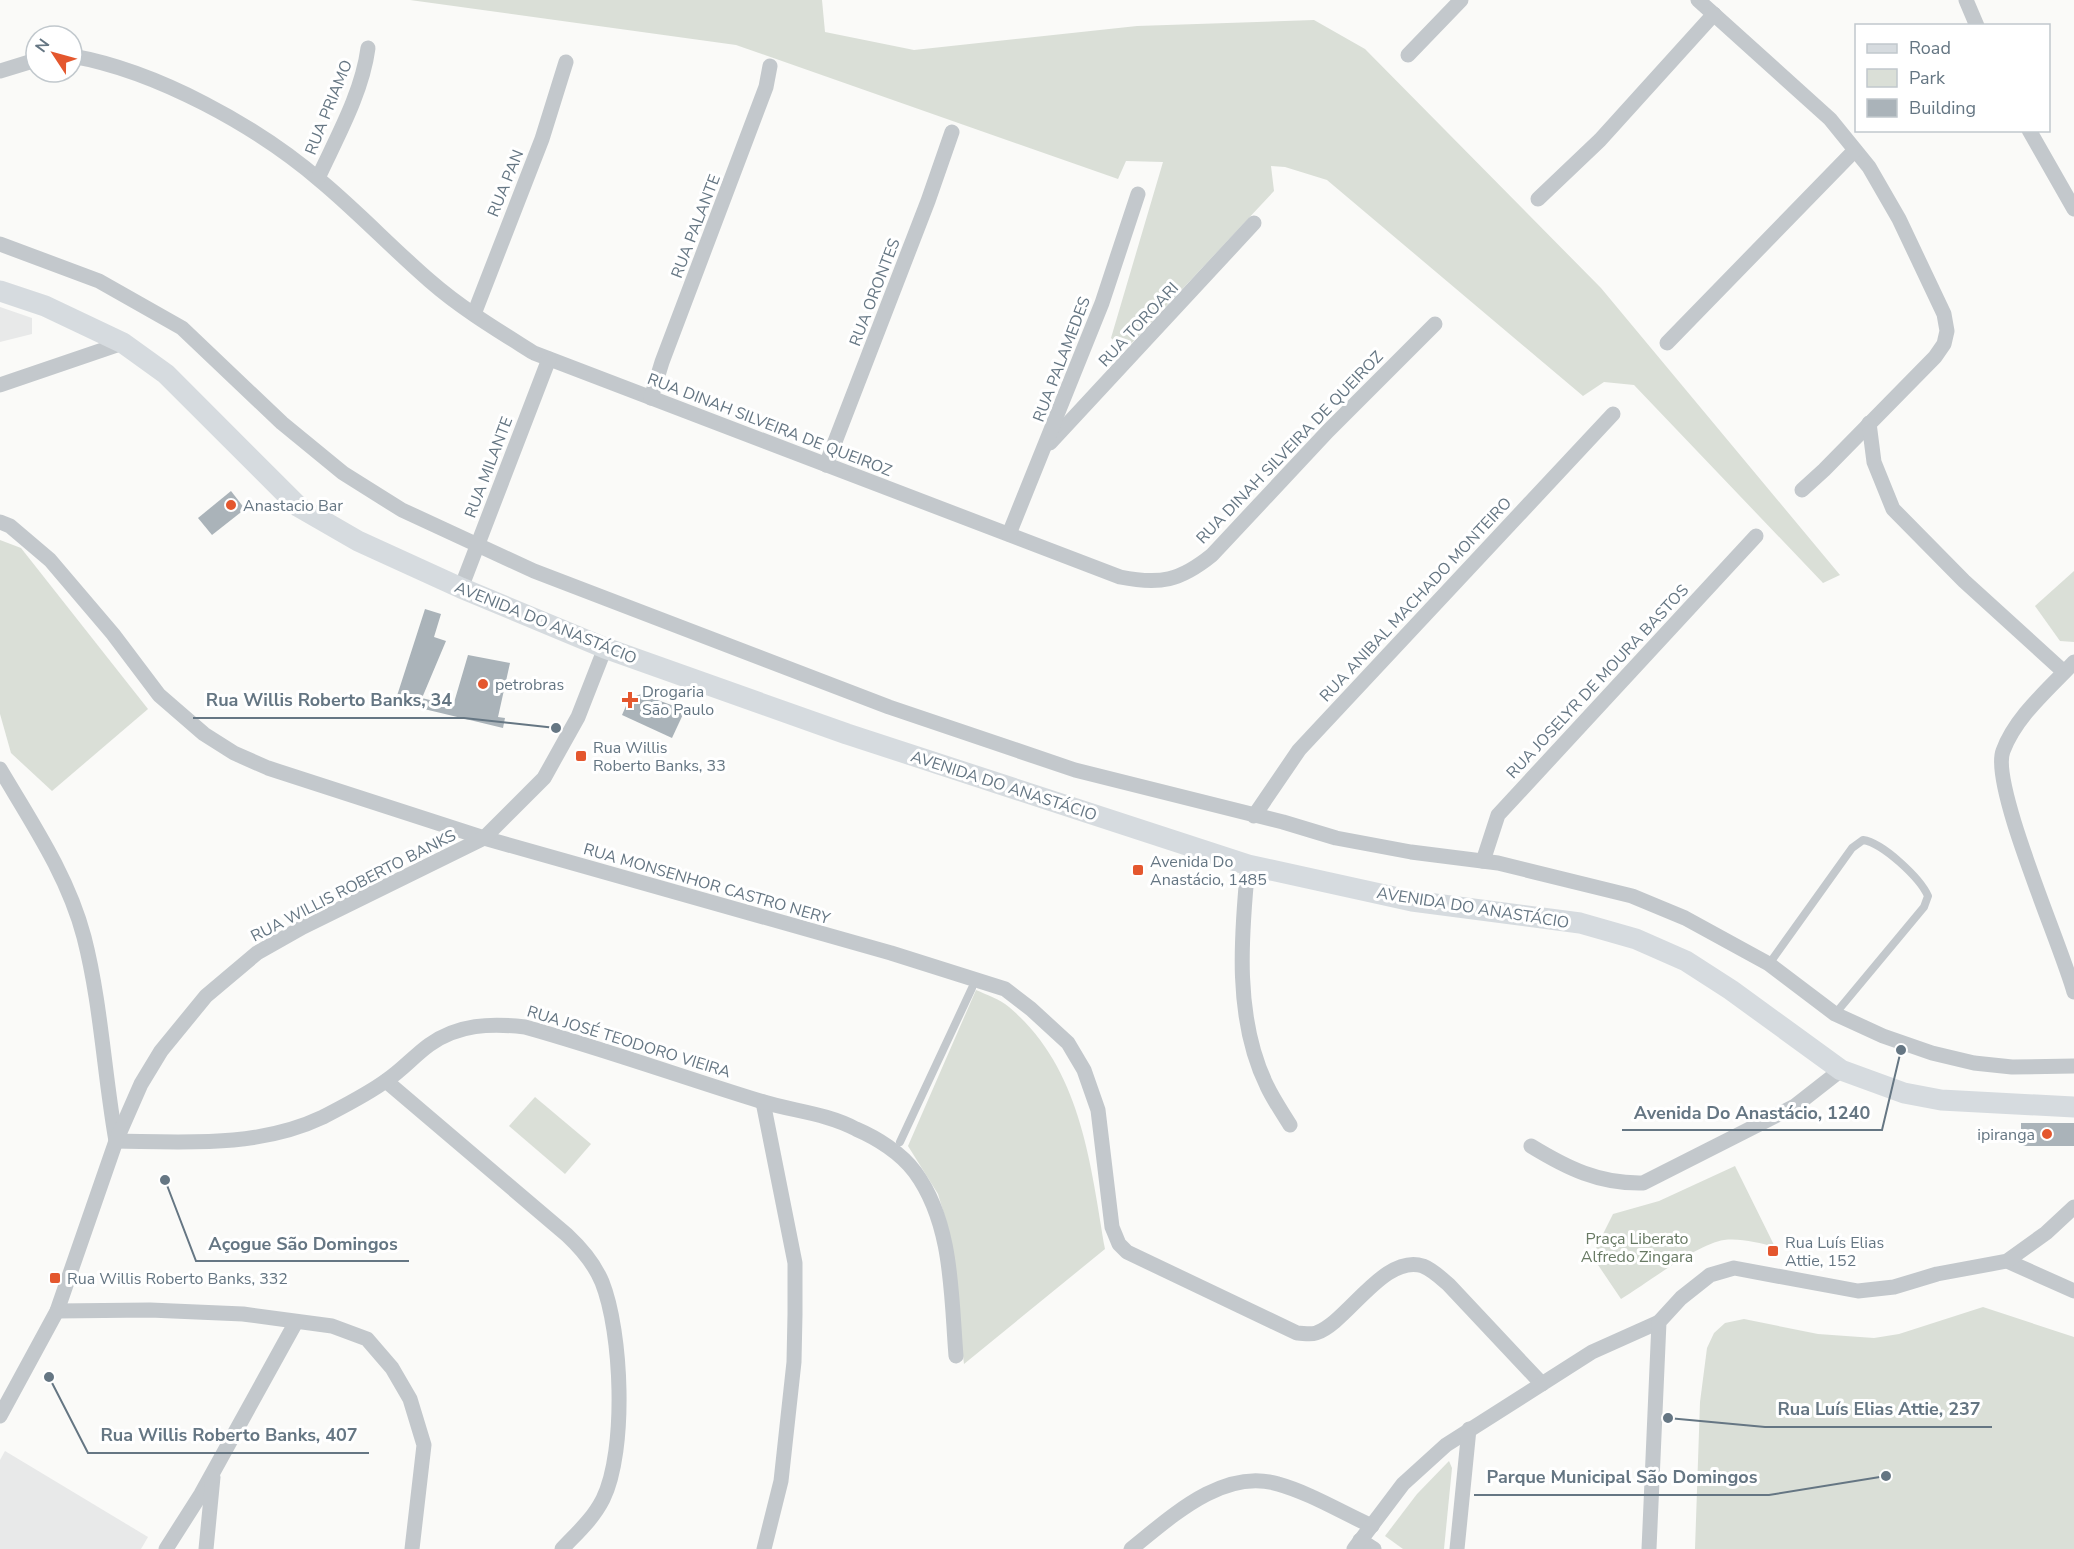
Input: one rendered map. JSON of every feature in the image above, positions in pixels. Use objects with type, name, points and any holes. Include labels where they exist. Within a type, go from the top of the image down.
[{"type":"main road","name":"AVENIDA DO ANASTÁCIO","points":[[0,291],[45,306],[123,343],[166,374],[299,507],[358,541],[461,588],[604,648],[857,738],[1248,865],[1412,901],[1580,923],[1636,939],[1686,962],[1731,990],[1841,1070],[1904,1093],[1941,1100],[2074,1107]]},
{"type":"street","points":[[1408,55],[1461,0]]},
{"type":"street","points":[[1698,0],[1830,119],[1869,167],[1899,219],[1944,314],[1947,331],[1944,344],[1935,357],[1802,490]]},
{"type":"street","points":[[1965,0],[1976,24]]},
{"type":"street","points":[[1538,200],[1600,140],[1713,14]]},
{"type":"street","name":"RUA PRIAMO","points":[[318,178],[366,64],[368,48]]},
{"type":"street","name":"RUA DINAH SILVEIRA DE QUEIROZ","points":[[84,59],[124,70],[177,92],[267,140],[318,178],[431,282],[474,314],[534,353],[1120,577],[1149,583],[1178,575],[1198,566],[1212,555],[1314,445],[1435,324]]},
{"type":"street","name":"RUA PAN","points":[[474,314],[542,139],[566,62]]},
{"type":"street","points":[[0,71],[24,64]]},
{"type":"street","name":"RUA PALANTE","points":[[651,398],[662,362],[766,87],[770,66]]},
{"type":"street","name":"RUA ORONTES","points":[[826,465],[928,201],[952,132]]},
{"type":"street","points":[[2030,132],[2073,205]]},
{"type":"street","points":[[1667,343],[1855,150]]},
{"type":"street","name":"RUA PALAMEDES","points":[[1009,534],[1046,447],[1102,303],[1138,194]]},
{"type":"street","name":"RUA TOROARI","points":[[1046,447],[1254,223]]},
{"type":"street","points":[[0,244],[99,281],[182,328],[275,417],[343,473],[402,510],[556,580],[889,706],[1000,746],[1097,776],[1336,838],[1411,852],[1483,861],[1557,876],[1632,896],[1685,918],[1769,964],[1835,1014],[1883,1036],[1932,1053],[1974,1063],[2012,1067],[2074,1066]]},
{"type":"street","points":[[0,385],[123,343]]},
{"type":"street","name":"RUA MILANTE","points":[[461,588],[549,359]]},
{"type":"street","name":"RUA ANIBAL MACHADO MONTEIRO","points":[[1254,816],[1299,750],[1613,414]]},
{"type":"street","points":[[1869,423],[1874,462],[1893,509],[1964,581],[2069,667],[2010,735],[2001,754],[2002,779],[2074,992]]},
{"type":"street","name":"RUA MONSENHOR CASTRO NERY","points":[[0,522],[10,526],[50,560],[113,634],[159,695],[204,734],[234,753],[268,768],[484,838],[891,953],[1005,989],[1068,1043],[1084,1070],[1098,1110],[1112,1227],[1119,1244],[1136,1257],[1297,1333],[1313,1335],[1325,1329],[1380,1278],[1407,1265],[1421,1265],[1434,1272],[1449,1285],[1542,1384]]},
{"type":"street","name":"RUA JOSELYR DE MOURA BASTOS","points":[[1483,861],[1498,815],[1756,536]]},
{"type":"street","name":"RUA WILLIS ROBERTO BANKS","points":[[0,1416],[57,1311],[116,1141],[141,1084],[161,1051],[206,996],[257,953],[303,927],[484,838],[544,778],[578,717],[604,648]]},
{"type":"street","points":[[0,769],[58,868],[83,935],[96,994],[116,1141]]},
{"type":"street","points":[[1248,865],[1241,936],[1245,1004],[1266,1084],[1290,1125]]},
{"type":"street","name":"RUA JOSÉ TEODORO VIEIRA","points":[[116,1141],[190,1144],[265,1136],[322,1117],[386,1081],[442,1036],[472,1026],[498,1024],[525,1027],[763,1101],[823,1116],[855,1128],[886,1146],[915,1171],[937,1215],[950,1277],[956,1356]]},
{"type":"street","points":[[1531,1146],[1569,1169],[1598,1179],[1623,1184],[1642,1183],[1795,1106],[1841,1070]]},
{"type":"street","points":[[386,1081],[567,1235],[586,1253],[602,1282],[617,1344],[618,1419],[614,1458],[609,1482],[593,1517],[562,1549]]},
{"type":"street","points":[[763,1101],[795,1263],[794,1362],[781,1481],[765,1549]]},
{"type":"street","points":[[1374,1549],[1357,1544],[1420,1466],[1469,1429],[1592,1352],[1659,1322],[1681,1298],[1710,1275],[1734,1268],[1858,1291],[1894,1287],[1937,1274],[2007,1261],[2046,1233],[2074,1207]]},
{"type":"street","points":[[2007,1261],[2074,1291]]},
{"type":"street","points":[[57,1311],[243,1314],[332,1326],[367,1339],[392,1368],[410,1400],[424,1445],[412,1549]]},
{"type":"street","points":[[166,1549],[214,1469],[296,1322]]},
{"type":"street","points":[[1649,1549],[1659,1322]]},
{"type":"street","points":[[1457,1549],[1469,1429]]},
{"type":"street","points":[[206,1549],[214,1469]]},
{"type":"street","points":[[1131,1549],[1212,1490],[1245,1482],[1276,1483],[1372,1526]]},
{"type":"lane","points":[[1769,964],[1852,848],[1863,840],[1874,842],[1922,884],[1928,896],[1924,907],[1835,1014]]},
{"type":"lane","points":[[900,1142],[972,988]]},
{"type":"shaded area","points":[[0,307],[32,318],[32,334],[0,342]]},
{"type":"shaded area","points":[[5,1451],[148,1537],[141,1549],[0,1549],[0,1460]]},
{"type":"green space","points":[[410,0],[822,0],[825,32],[914,50],[1137,26],[1314,20],[1365,49],[1601,288],[1840,575],[1823,583],[1634,385],[1604,382],[1583,396],[1327,180],[1285,167],[1271,166],[1274,191],[1130,345],[1119,345],[1111,338],[1163,162],[1126,161],[1118,179],[736,45]]},
{"type":"green space","points":[[0,540],[21,548],[148,709],[52,791],[11,753],[0,714]]},
{"type":"green space","points":[[2074,571],[2074,642],[2060,641],[2035,606]]},
{"type":"green space","points":[[976,990],[1005,1004],[1033,1031],[1052,1058],[1067,1087],[1087,1150],[1105,1249],[964,1364],[947,1224],[938,1194],[908,1146]]},
{"type":"green space","points":[[535,1097],[591,1144],[565,1174],[509,1126]]},
{"type":"green space","name":"Praça Liberato Alfredo Zingara","points":[[1735,1166],[1775,1247],[1737,1240],[1713,1243],[1686,1256],[1621,1299],[1592,1256],[1613,1214],[1659,1201]]},
{"type":"green space","points":[[1983,1307],[2074,1337],[2074,1549],[1695,1549],[1700,1402],[1707,1348],[1714,1333],[1725,1323],[1744,1319],[1818,1334],[1874,1338],[1899,1334]]},
{"type":"green space","points":[[1449,1461],[1452,1468],[1444,1549],[1403,1549],[1385,1536],[1417,1494]]},
{"type":"building","points":[[231,491],[245,509],[212,535],[198,518]]},
{"type":"building","points":[[425,609],[441,614],[434,637],[446,641],[422,698],[453,706],[468,655],[510,663],[498,717],[505,718],[503,728],[395,702]]},
{"type":"building","points":[[641,694],[685,710],[672,738],[622,715],[629,699]]},
{"type":"building","name":"ipiranga","points":[[2021,1123],[2074,1123],[2074,1146],[2021,1146]]},
{"type":"place","name":"Anastacio Bar","points":[[231,505]]},
{"type":"place","name":"petrobras","points":[[483,684]]},
{"type":"place","name":"Drogaria São Paulo","points":[[630,700]]},
{"type":"place","name":"Rua Willis Roberto Banks, 34","points":[[556,728]]},
{"type":"place","name":"Rua Willis Roberto Banks, 33","points":[[581,756]]},
{"type":"place","name":"Avenida Do Anastácio, 1485","points":[[1138,870]]},
{"type":"place","name":"Avenida Do Anastácio, 1240","points":[[1901,1050]]},
{"type":"place","name":"ipiranga","points":[[2047,1134]]},
{"type":"place","name":"Açogue São Domingos","points":[[165,1180]]},
{"type":"place","name":"Rua Luís Elias Attie, 152","points":[[1773,1251]]},
{"type":"place","name":"Rua Willis Roberto Banks, 332","points":[[55,1278]]},
{"type":"place","name":"Rua Willis Roberto Banks, 407","points":[[49,1377]]},
{"type":"place","name":"Rua Luís Elias Attie, 237","points":[[1668,1418]]},
{"type":"place","name":"Parque Municipal São Domingos","points":[[1886,1476]]}]
